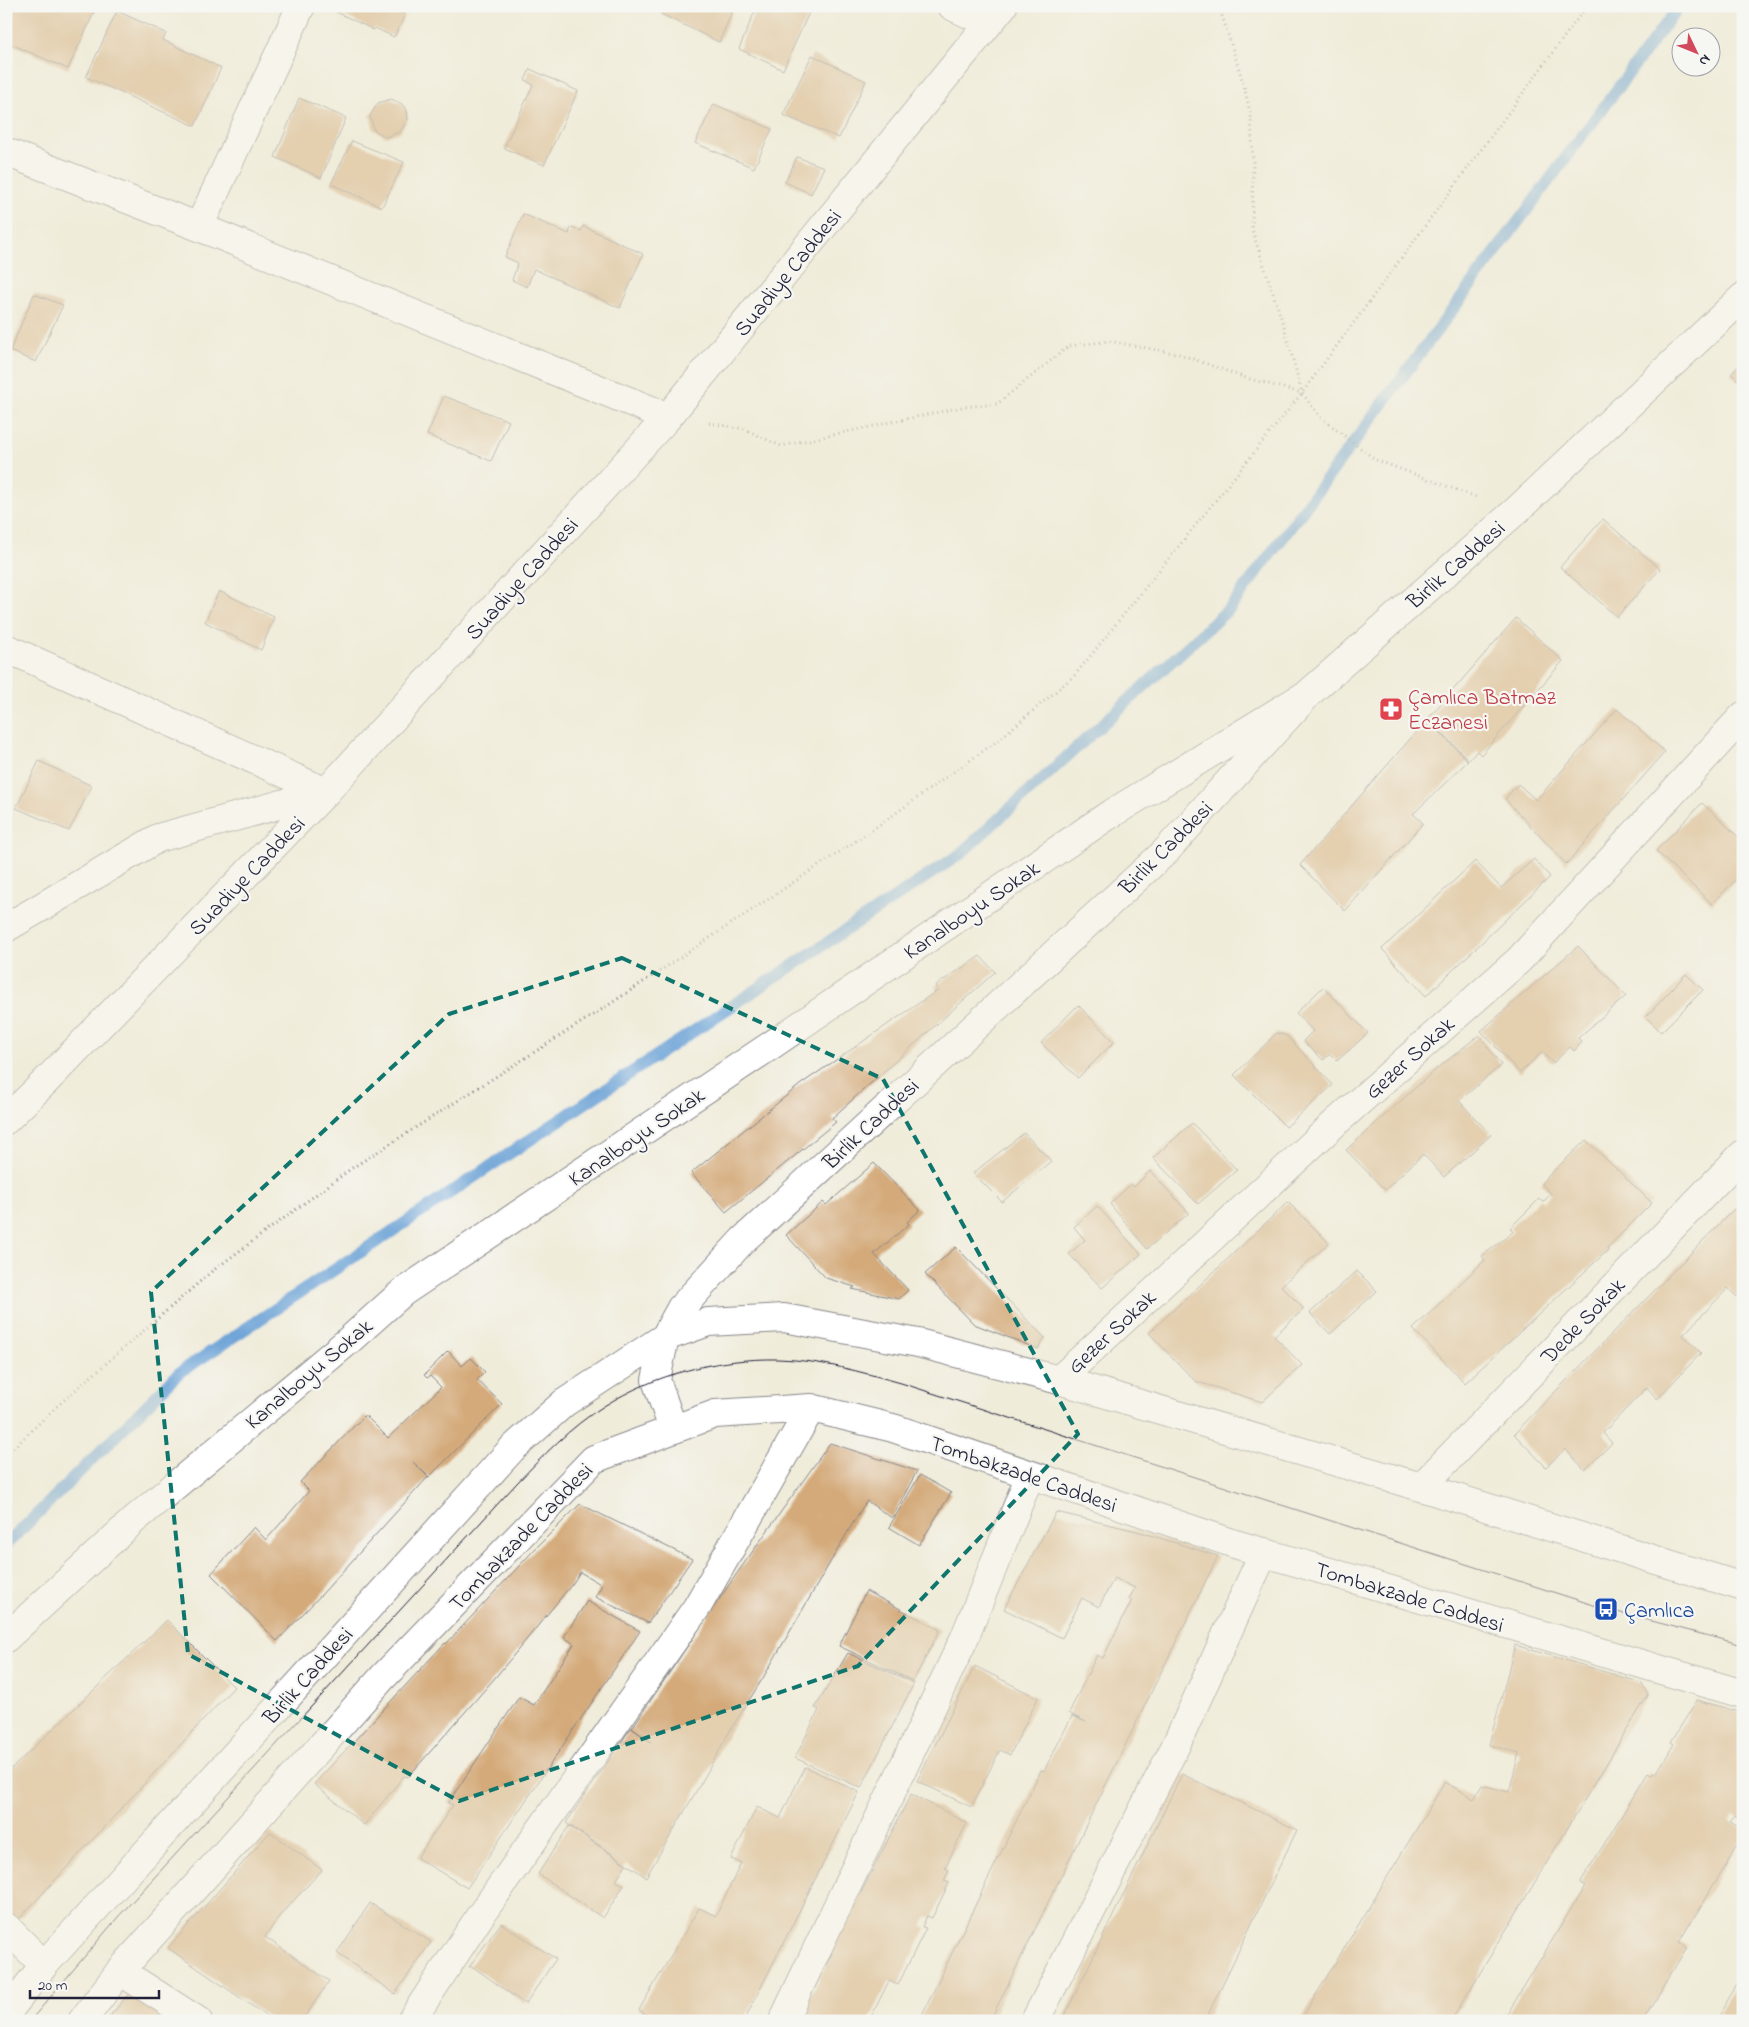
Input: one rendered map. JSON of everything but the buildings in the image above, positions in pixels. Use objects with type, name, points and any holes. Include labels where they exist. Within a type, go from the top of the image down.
[{"type":"street","points":[[200,227],[301,6]]},
{"type":"street","points":[[952,6],[996,14]]},
{"type":"street","name":"Suadiye Caddesi","points":[[6,1120],[326,792],[668,417],[996,14]]},
{"type":"street","points":[[6,152],[200,227],[668,417]]},
{"type":"street","name":"Birlik Caddesi","points":[[673,1428],[656,1380],[665,1337],[681,1308],[743,1240],[1164,852],[1309,693],[1518,509],[1743,297]]},
{"type":"street","points":[[6,648],[326,792]]},
{"type":"street","name":"Kanalboyu Sokak","points":[[6,1638],[135,1519],[347,1342],[403,1292],[773,1044],[1106,816],[1309,693]]},
{"type":"street","name":"Gezer Sokak","points":[[1059,1380],[1334,1124],[1519,960],[1743,716]]},
{"type":"street","points":[[6,928],[158,838],[326,792]]},
{"type":"street","name":"Dede Sokak","points":[[1421,1487],[1743,1154]]},
{"type":"street","points":[[665,1337],[708,1322],[784,1318],[918,1343],[1059,1380],[1421,1487],[1743,1587]]},
{"type":"street","name":"Birlik Caddesi","points":[[6,2014],[44,1965],[512,1449],[564,1403],[665,1337]]},
{"type":"street","points":[[411,2021],[480,1916],[697,1607],[811,1408]]},
{"type":"street","name":"Tombakzade Caddesi","points":[[120,1971],[383,1677],[594,1459],[673,1428],[715,1414],[811,1408],[893,1428],[1264,1552],[1743,1694]]},
{"type":"street","points":[[782,2021],[964,1638],[1030,1475]]},
{"type":"street","points":[[1035,2021],[1176,1744],[1264,1552]]},
{"type":"street","points":[[6,1927],[44,1965]]},
{"type":"street","points":[[82,2021],[120,1971],[198,2021]]},
{"type":"path","points":[[1219,6],[1243,82],[1251,116],[1253,163],[1252,230],[1284,326],[1302,393],[1321,418],[1376,460],[1484,500],[1518,509]]},
{"type":"path","points":[[6,1456],[55,1408],[211,1272],[352,1168],[604,1008],[849,846],[996,742],[1075,675],[1302,393],[1587,6]]},
{"type":"path","points":[[668,417],[744,428],[781,446],[952,409],[997,404],[1069,346],[1109,341],[1179,354],[1246,378],[1302,393]]},
{"type":"highlighted area","points":[[622,958],[883,1079],[1078,1434],[858,1666],[459,1801],[188,1654],[151,1292],[449,1014]]},
{"type":"waterway","points":[[6,1545],[179,1373],[959,855],[1231,607],[1679,6]]},
{"type":"tram line","points":[[30,2021],[118,1917],[516,1484],[547,1453],[580,1423],[624,1395],[666,1377],[710,1365],[755,1359],[794,1360],[840,1367],[901,1383],[1606,1609],[1743,1645]]},
{"type":"place","name":"Çamlıca Batmaz Eczanesi","points":[[1391,709]]},
{"type":"place","name":"Çamlıca","points":[[1606,1609]]}]
